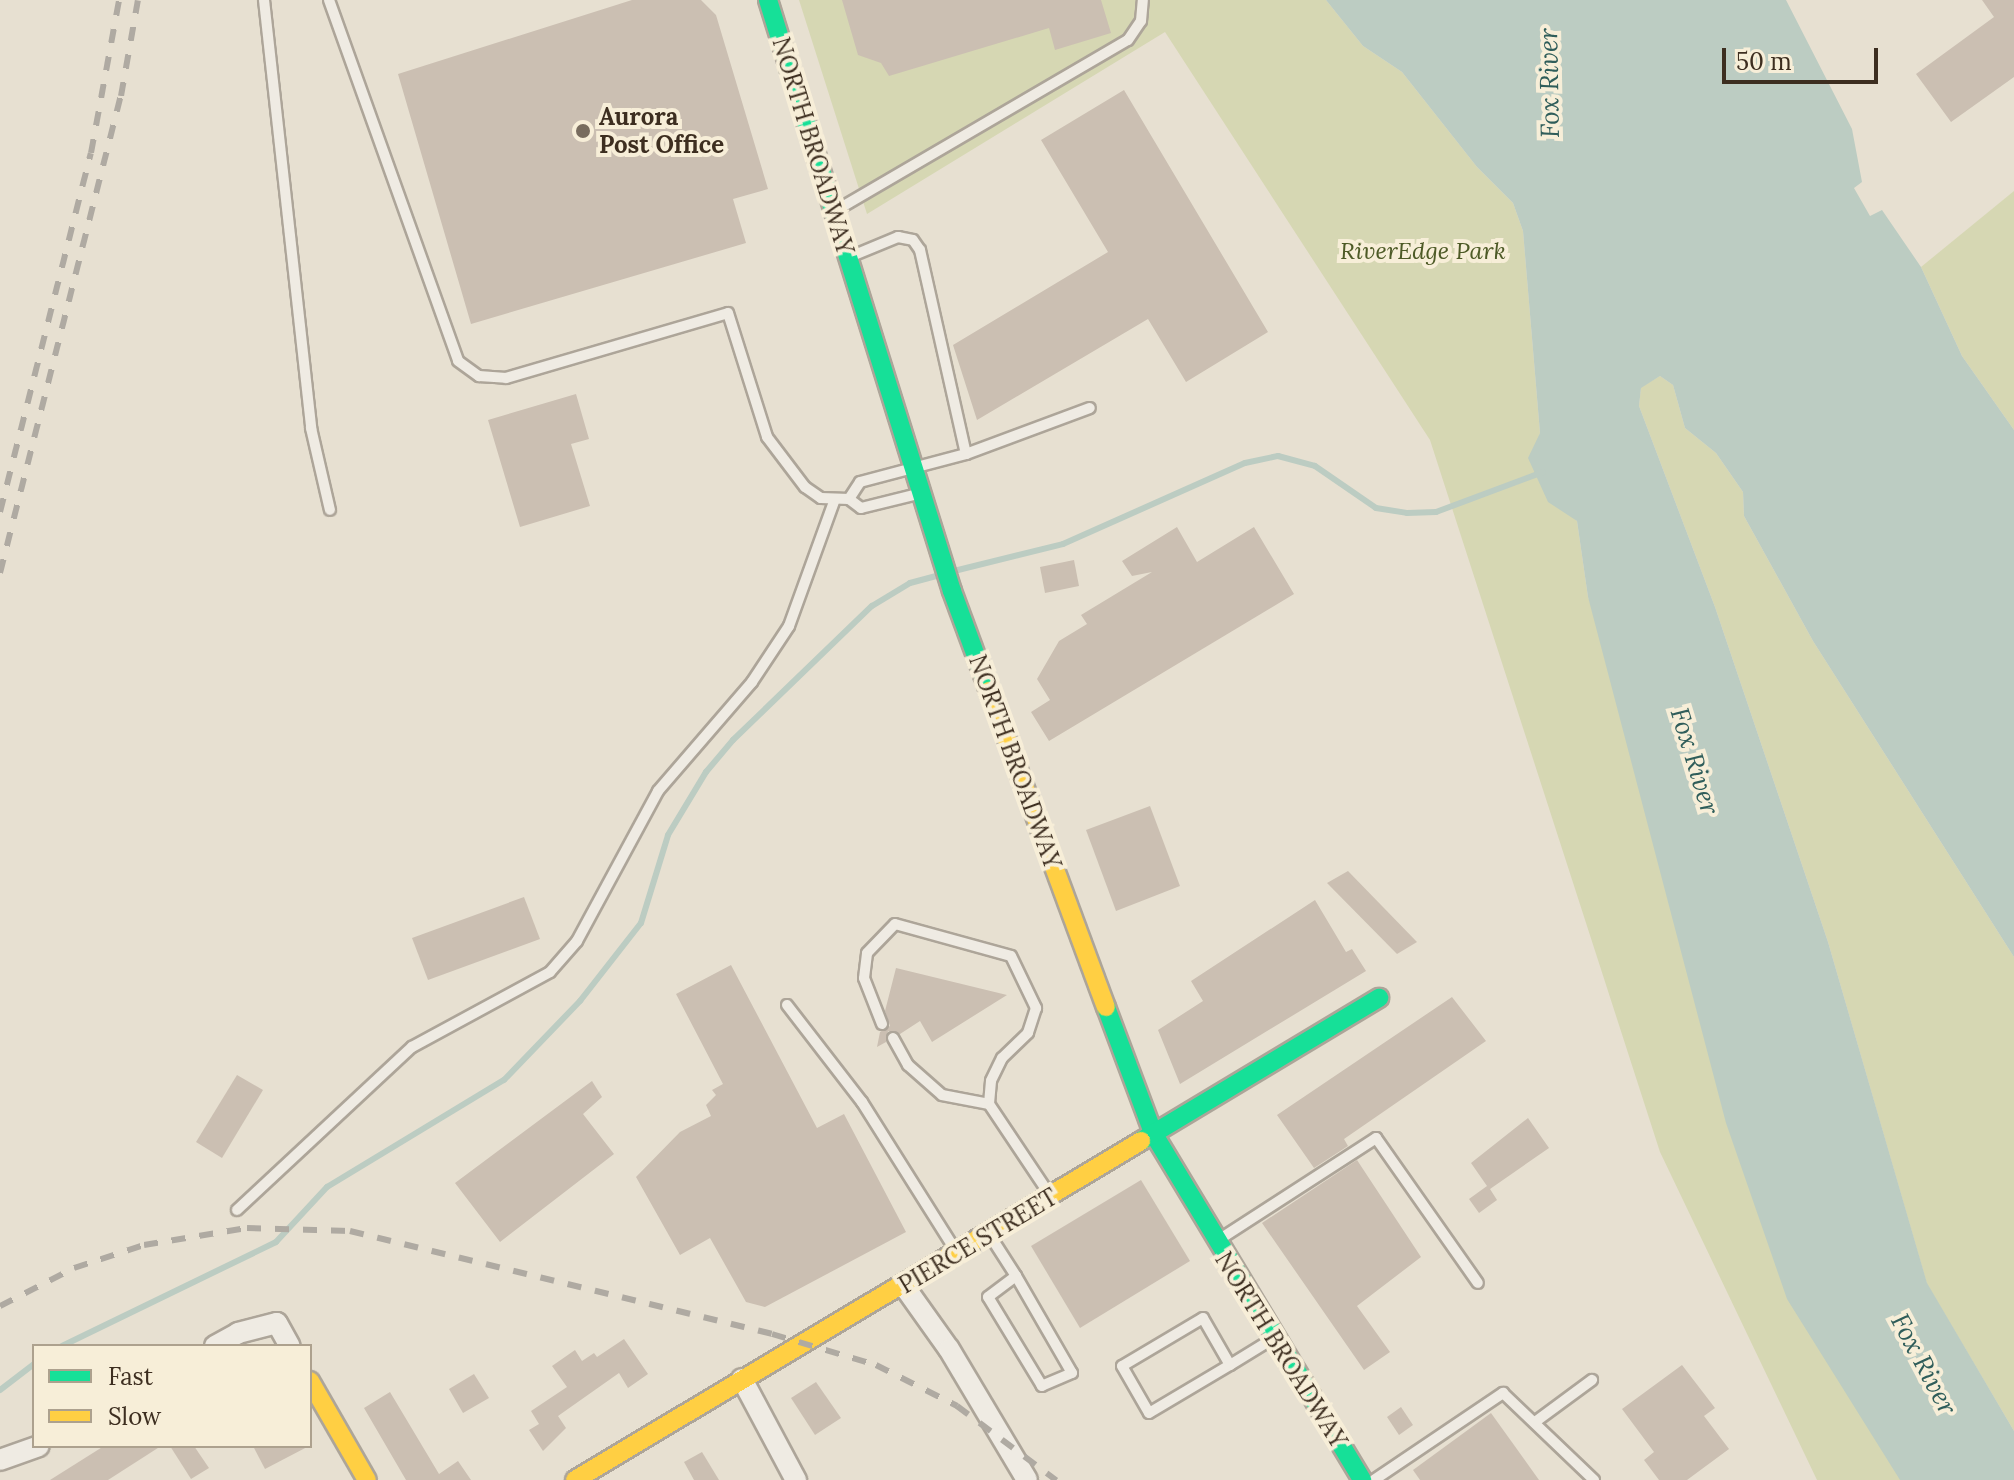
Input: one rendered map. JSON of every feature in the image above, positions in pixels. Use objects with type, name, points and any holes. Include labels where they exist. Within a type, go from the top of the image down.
[{"type":"main road","name":"NORTH BROADWAY","points":[[768,0],[938,550],[1153,1133],[1215,1243],[1362,1480]]},
{"type":"main road","name":"PIERCE STREET","points":[[575,1480],[904,1286],[1379,998]]},
{"type":"main road","points":[[312,1384],[367,1480]]},
{"type":"street","points":[[904,1286],[949,1349],[1027,1480]]},
{"type":"street","points":[[219,1344],[238,1333],[277,1323],[289,1344]]},
{"type":"street","points":[[742,1379],[796,1480]]},
{"type":"street","points":[[0,1460],[33,1448]]},
{"type":"lane","points":[[264,0],[311,428],[330,510]]},
{"type":"lane","points":[[329,0],[458,361],[479,376],[506,378],[728,313],[767,437],[805,487],[821,498],[849,499],[861,508],[920,494]]},
{"type":"lane","points":[[833,212],[1128,40],[1141,21],[1143,0]]},
{"type":"lane","points":[[846,258],[898,237],[913,240],[920,250],[966,454]]},
{"type":"lane","points":[[849,499],[860,482],[966,454],[1090,408]]},
{"type":"lane","points":[[237,1210],[412,1047],[550,972],[577,941],[658,791],[752,682],[789,626],[835,499]]},
{"type":"lane","points":[[882,1024],[864,978],[867,953],[895,924],[1011,956],[1036,1008],[1028,1033],[1002,1058],[991,1081],[989,1104],[1051,1196]]},
{"type":"lane","points":[[787,1005],[862,1102],[958,1253]]},
{"type":"lane","points":[[893,1038],[908,1065],[942,1095],[989,1104]]},
{"type":"lane","points":[[1215,1243],[1376,1138],[1478,1283]]},
{"type":"lane","points":[[989,1234],[1016,1276],[1072,1373],[1042,1386],[988,1297],[1016,1276]]},
{"type":"lane","points":[[1230,1365],[1203,1318],[1122,1366],[1149,1413],[1230,1365],[1274,1338]]},
{"type":"lane","points":[[1535,1422],[1592,1380]]},
{"type":"lane","points":[[1374,1480],[1503,1393],[1594,1480]]},
{"type":"green space","name":"RiverEdge Park","points":[[799,0],[1326,0],[1363,46],[1402,72],[1477,167],[1513,203],[1523,231],[1540,433],[1537,448],[1559,506],[1577,521],[1588,597],[1911,1480],[1817,1480],[1660,1152],[1430,440],[1165,32],[867,214]]},
{"type":"green space","points":[[2014,191],[2014,430],[1962,356],[1921,267]]},
{"type":"green space","points":[[1660,376],[1673,385],[1685,428],[1716,453],[1743,492],[1744,516],[1813,641],[2014,957],[2014,1431],[1927,1284],[1828,942],[1715,607],[1639,406],[1641,387]]},
{"type":"water","name":"Fox River","points":[[1326,0],[1786,0],[1852,129],[1862,182],[1854,188],[1870,216],[1882,210],[1921,267],[1962,356],[2014,430],[2014,957],[1813,641],[1744,516],[1743,492],[1716,453],[1685,428],[1673,385],[1660,376],[1641,388],[1639,406],[1715,607],[1828,942],[1927,1283],[2014,1431],[2014,1480],[1900,1480],[1787,1299],[1726,1123],[1588,597],[1577,521],[1548,502],[1528,458],[1540,433],[1523,231],[1513,203],[1477,167],[1402,72],[1363,46]]},
{"type":"building","name":"Aurora Post Office","points":[[632,0],[701,0],[716,15],[768,189],[733,199],[746,243],[471,324],[398,74]]},
{"type":"building","points":[[842,0],[1101,0],[1111,33],[1055,50],[1049,28],[889,76],[881,63],[858,55]]},
{"type":"building","points":[[1982,0],[2014,0],[2014,77],[1951,122],[1916,74],[1994,17]]},
{"type":"building","points":[[1124,90],[1268,332],[1186,382],[1148,319],[977,420],[953,345],[1108,252],[1041,140]]},
{"type":"building","points":[[576,394],[589,439],[571,444],[590,506],[520,527],[488,420]]},
{"type":"building","points":[[1177,527],[1197,562],[1254,527],[1294,594],[1049,741],[1031,712],[1050,700],[1037,679],[1059,641],[1087,624],[1081,615],[1152,572],[1132,576],[1122,561]]},
{"type":"building","points":[[1074,560],[1079,586],[1045,593],[1040,567]]},
{"type":"building","points":[[1150,806],[1180,886],[1116,911],[1086,830]]},
{"type":"building","points":[[1348,871],[1417,942],[1397,954],[1327,883]]},
{"type":"building","points":[[524,897],[540,939],[428,980],[412,938]]},
{"type":"building","points":[[1315,900],[1346,952],[1352,949],[1366,971],[1180,1084],[1158,1030],[1203,1001],[1191,981]]},
{"type":"building","points":[[731,965],[817,1128],[844,1114],[906,1232],[765,1307],[746,1302],[710,1238],[680,1255],[636,1177],[680,1132],[711,1116],[706,1105],[716,1095],[712,1090],[723,1084],[676,994]]},
{"type":"building","points":[[896,968],[1007,995],[932,1042],[920,1021],[900,1034],[888,1031],[886,1042],[877,1047],[880,1032],[890,1026],[885,1011]]},
{"type":"building","points":[[1452,997],[1486,1041],[1344,1139],[1348,1146],[1314,1168],[1277,1115]]},
{"type":"building","points":[[237,1075],[263,1090],[222,1158],[196,1142]]},
{"type":"building","points":[[592,1081],[602,1097],[583,1114],[614,1154],[500,1242],[455,1183]]},
{"type":"building","points":[[1528,1118],[1549,1148],[1490,1189],[1497,1200],[1479,1213],[1469,1199],[1487,1186],[1471,1163]]},
{"type":"building","points":[[1357,1160],[1421,1257],[1357,1306],[1390,1352],[1364,1370],[1262,1223]]},
{"type":"building","points":[[1141,1180],[1190,1261],[1080,1328],[1031,1246]]},
{"type":"building","points":[[624,1339],[648,1374],[628,1388],[619,1373],[558,1416],[566,1428],[543,1451],[529,1430],[539,1424],[531,1411],[567,1387],[552,1366],[575,1350],[582,1361],[594,1353],[597,1357]]},
{"type":"building","points":[[1682,1365],[1715,1408],[1704,1416],[1729,1449],[1687,1480],[1659,1480],[1644,1460],[1654,1452],[1622,1409]]},
{"type":"building","points":[[474,1374],[489,1398],[463,1413],[449,1389]]},
{"type":"building","points":[[816,1382],[841,1418],[815,1435],[791,1398]]},
{"type":"building","points":[[390,1392],[439,1474],[458,1461],[471,1480],[406,1480],[364,1408]]},
{"type":"building","points":[[1401,1407],[1413,1425],[1399,1435],[1387,1417]]},
{"type":"building","points":[[1491,1413],[1539,1480],[1420,1480],[1413,1470]]},
{"type":"building","points":[[101,1448],[158,1448],[108,1480],[50,1480]]},
{"type":"building","points":[[171,1448],[195,1448],[209,1468],[191,1479]]},
{"type":"building","points":[[254,1448],[305,1448],[265,1469]]},
{"type":"building","points":[[702,1452],[719,1480],[694,1480],[684,1462]]},
{"type":"waterway","points":[[954,571],[1063,544],[1245,463],[1278,456],[1315,466],[1376,508],[1407,513],[1436,512],[1543,472]]},
{"type":"waterway","points":[[66,1344],[276,1242],[327,1187],[504,1080],[580,1001],[641,923],[668,835],[706,772],[733,740],[872,606],[910,583],[939,575]]},
{"type":"waterway","points":[[0,1390],[32,1366]]},
{"type":"railway","points":[[0,512],[91,153],[119,0]]},
{"type":"railway","points":[[0,573],[121,96],[138,0]]},
{"type":"railway","points":[[0,1306],[74,1268],[144,1245],[247,1228],[350,1231],[772,1334],[876,1365],[957,1406],[1056,1480]]},
{"type":"traffic: fast","points":[[768,0],[952,591],[989,691]]},
{"type":"traffic: fast","points":[[1141,1141],[1379,998]]},
{"type":"traffic: fast","points":[[1106,1007],[1153,1133],[1362,1480]]},
{"type":"traffic: slow","points":[[989,691],[1106,1007]]},
{"type":"traffic: slow","points":[[575,1480],[1141,1141]]},
{"type":"traffic: slow","points":[[312,1384],[367,1480]]},
{"type":"place","name":"Aurora Post Office","points":[[583,131]]}]
